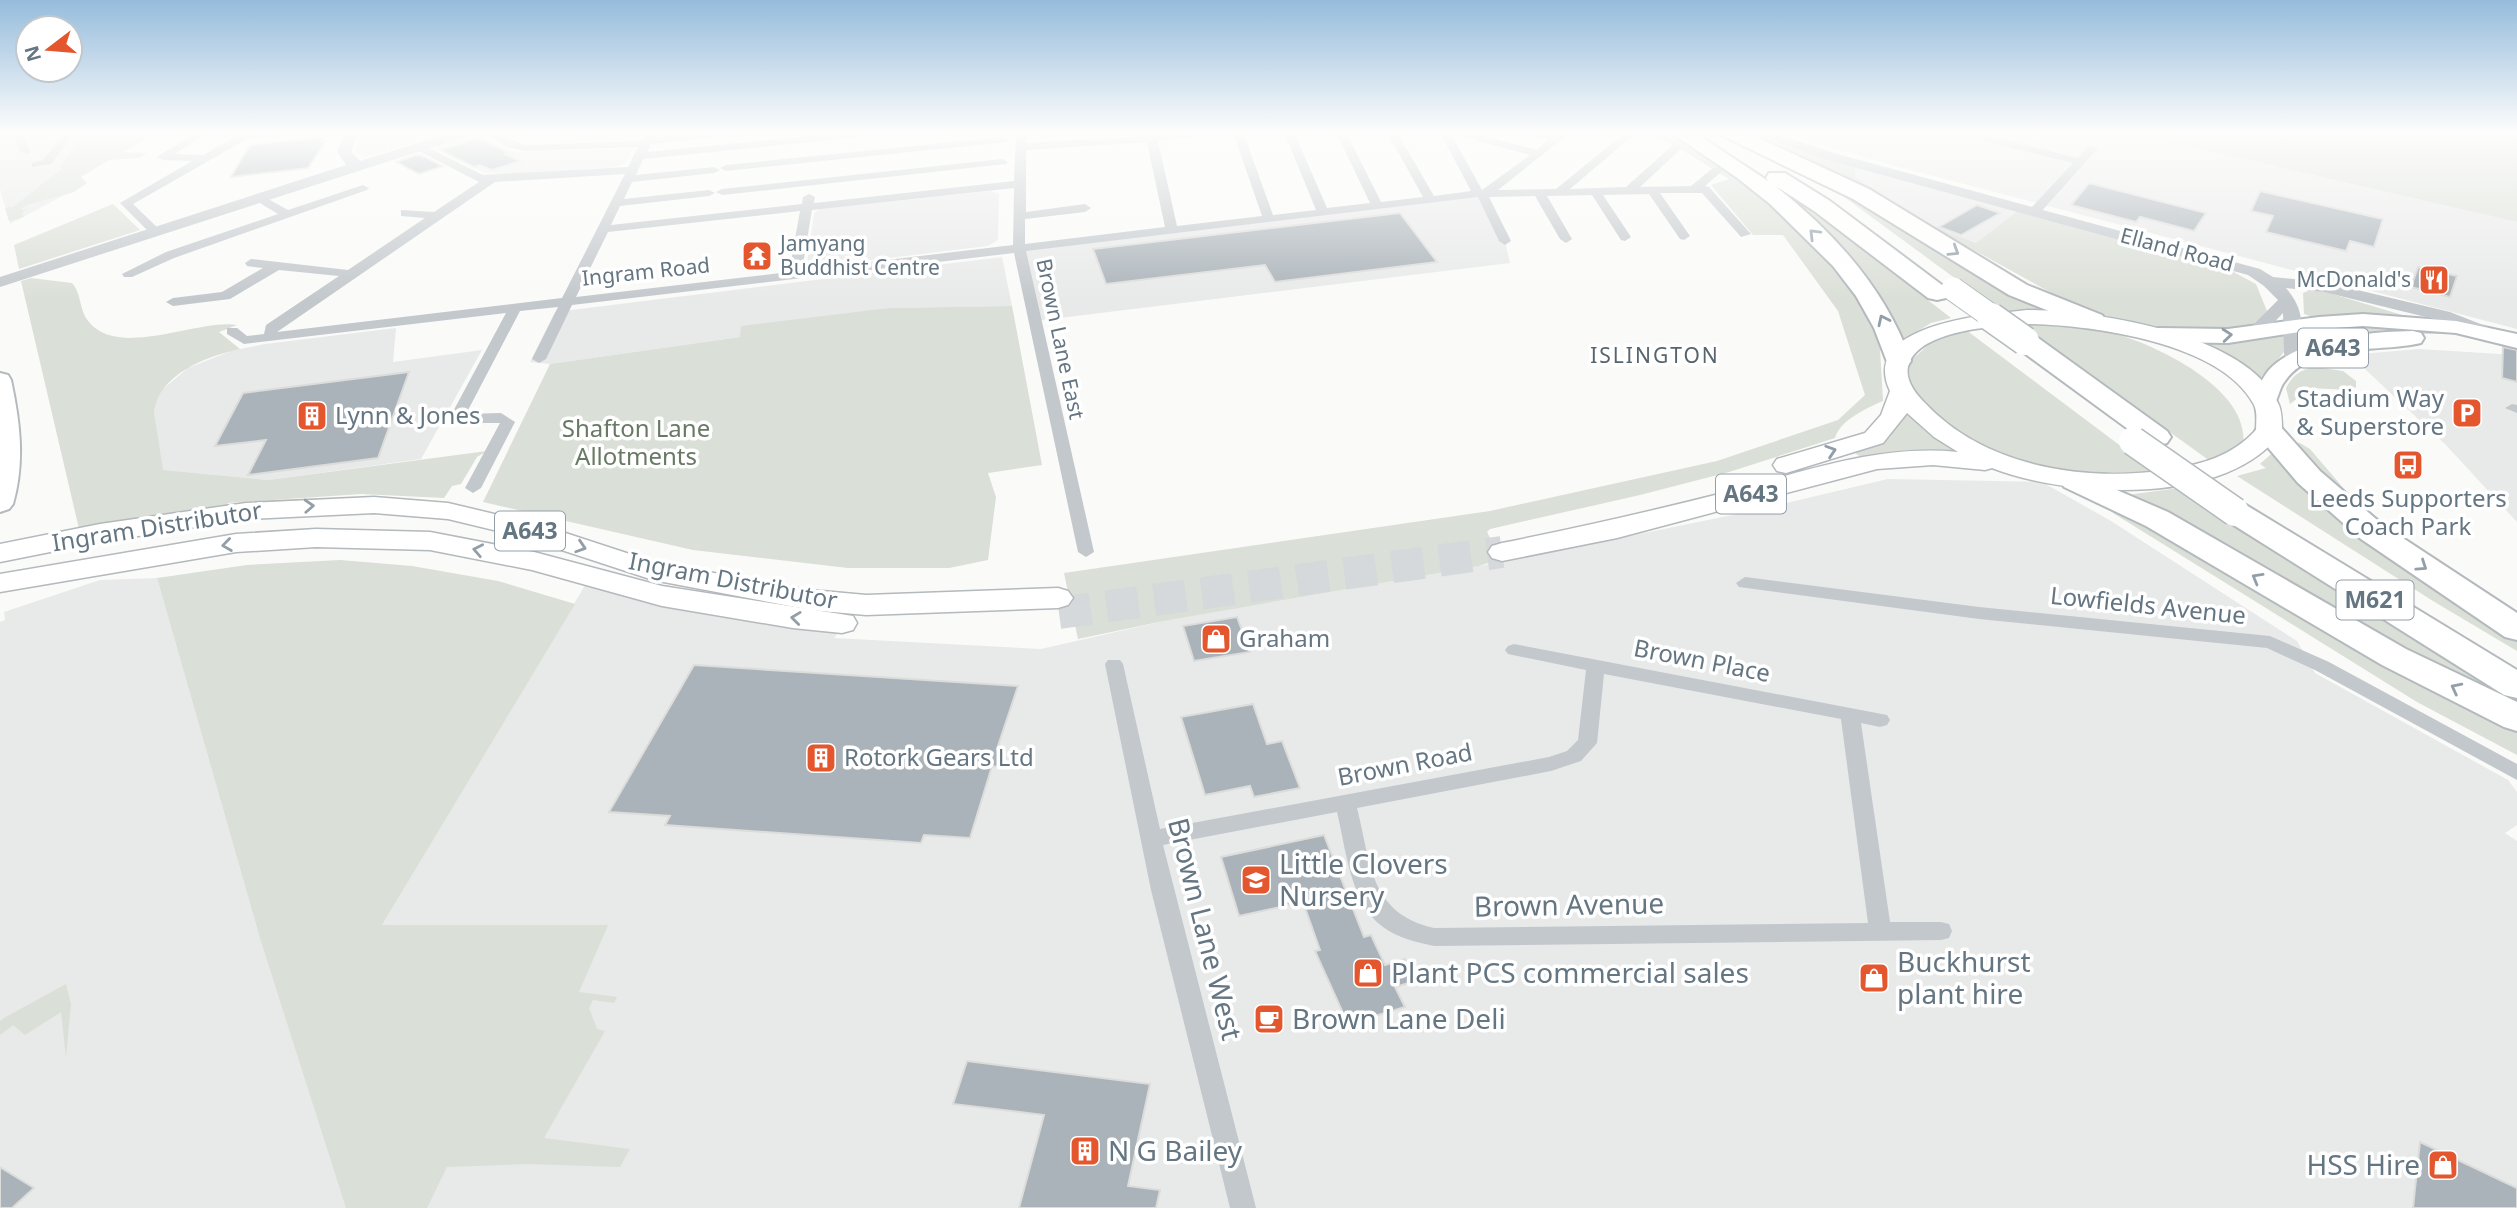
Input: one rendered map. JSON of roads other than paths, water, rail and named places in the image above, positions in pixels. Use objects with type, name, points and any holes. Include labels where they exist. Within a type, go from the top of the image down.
[{"type":"highway","points":[[1765,188],[1825,245],[1878,308],[1893,339],[1898,361],[1896,377],[1900,393],[1944,432],[2003,463],[2075,481],[2157,519],[2394,657],[2517,718]]},
{"type":"highway","name":"M621","points":[[1793,188],[1945,291],[2145,439],[2517,686]]},
{"type":"highway","name":"M621","points":[[1815,188],[1830,197],[1945,291]]},
{"type":"highway","points":[[1849,188],[2018,290],[2156,343],[2198,365],[2227,385],[2266,434],[2309,477],[2372,532],[2517,629]]},
{"type":"highway","points":[[1898,361],[1919,340],[1966,326],[2028,317],[2094,320],[2159,335],[2192,348],[2228,368],[2265,401],[2266,434],[2253,450],[2223,467],[2160,479],[2075,481]]},
{"type":"highway","name":"A643","points":[[1900,393],[1893,416],[1874,438],[1675,497],[1498,545],[1617,529],[1876,461],[1933,457],[2003,463]]},
{"type":"highway","points":[[1787,485],[1835,477],[1963,472],[2064,491],[2102,503],[2194,541]]},
{"type":"highway","name":"Ingram Distributor","points":[[0,553],[100,533],[246,511],[374,505],[448,511],[531,531],[653,571],[811,600],[866,605],[1058,605],[920,623],[846,624],[662,596],[534,561],[430,541],[352,538],[236,543],[0,583]]},
{"type":"highway","name":"M621","points":[[2246,508],[2517,666]]},
{"type":"main road","name":"Elland Road","points":[[2159,335],[2228,336],[2343,321],[2389,321],[2482,331],[2517,341]]},
{"type":"main road","name":"A643","points":[[2265,401],[2277,375],[2295,362],[2342,346],[2393,338],[2424,338],[2517,346]]},
{"type":"main road","points":[[0,380],[6,415],[9,462],[0,504]]},
{"type":"street","points":[[151,188],[126,203],[155,231]]},
{"type":"street","points":[[0,282],[289,188]]},
{"type":"street","points":[[128,274],[170,254],[362,188]]},
{"type":"street","points":[[270,337],[271,328],[477,188]]},
{"type":"street","points":[[539,359],[623,188]]},
{"type":"street","points":[[616,203],[751,188]]},
{"type":"street","points":[[794,277],[811,188]]},
{"type":"street","points":[[604,229],[978,188]]},
{"type":"street","name":"Brown Lane East","points":[[1018,188],[1019,249],[1086,552]]},
{"type":"street","points":[[1159,188],[1172,231]]},
{"type":"street","points":[[1258,188],[1269,219]]},
{"type":"street","points":[[1313,188],[1323,213]]},
{"type":"street","points":[[1368,188],[1377,206]]},
{"type":"street","points":[[1424,188],[1431,200]]},
{"type":"street","points":[[1479,188],[1505,241]]},
{"type":"street","points":[[1482,194],[1490,188]]},
{"type":"street","points":[[1559,192],[1564,188]]},
{"type":"street","name":"Elland Road","points":[[1952,188],[2235,265],[2272,282],[2324,287],[2444,316],[2482,331]]},
{"type":"street","points":[[2035,211],[2056,188]]},
{"type":"street","points":[[1694,189],[1705,189],[1745,234]]},
{"type":"street","name":"Ingram Road","points":[[232,331],[244,340],[1482,194],[1694,189]]},
{"type":"street","points":[[1651,190],[1684,236]]},
{"type":"street","points":[[1595,191],[1625,237]]},
{"type":"street","points":[[1539,193],[1566,239]]},
{"type":"street","points":[[259,198],[287,214]]},
{"type":"street","points":[[1019,216],[1050,210],[1085,208]]},
{"type":"street","points":[[405,213],[436,216]]},
{"type":"street","points":[[170,254],[190,257]]},
{"type":"street","points":[[251,263],[351,274]]},
{"type":"street","points":[[173,302],[225,296],[275,265]]},
{"type":"street","name":"Elland Road","points":[[2272,282],[2294,313],[2292,353],[2295,362]]},
{"type":"street","points":[[2256,331],[2287,301]]},
{"type":"street","points":[[473,488],[508,422],[506,419],[492,418],[456,419],[515,309]]},
{"type":"street","name":"Lowfields Avenue","points":[[1745,583],[1979,614],[2270,642],[2322,666],[2517,773]]},
{"type":"street","name":"Brown Place","points":[[1514,650],[1880,720]]},
{"type":"street","name":"Brown Lane West","points":[[1114,664],[1128,720],[1151,839],[1243,1208]]},
{"type":"street","name":"Brown Road","points":[[1151,839],[1551,764],[1574,756],[1587,743],[1596,666]]},
{"type":"street","points":[[1850,714],[1880,930]]},
{"type":"street","name":"Brown Avenue","points":[[1345,803],[1370,895],[1385,916],[1408,930],[1434,937],[1941,931]]},
{"type":"tunnel","points":[[1059,613],[1502,552]]},
{"type":"place","name":"Jamyang Buddhist Centre","points":[[757,256]]},
{"type":"place","name":"McDonald's","points":[[2434,280]]},
{"type":"place","name":"Stadium Way & Superstore","points":[[2467,413]]},
{"type":"place","name":"Lynn & Jones","points":[[312,416]]},
{"type":"place","name":"Leeds Supporters Coach Park","points":[[2408,465]]},
{"type":"place","name":"Graham","points":[[1216,639]]},
{"type":"place","name":"Rotork Gears Ltd","points":[[821,758]]},
{"type":"place","name":"Little Clovers Nursery","points":[[1256,880]]},
{"type":"place","name":"Plant PCS commercial sales","points":[[1368,973]]},
{"type":"place","name":"Buckhurst plant hire","points":[[1874,978]]},
{"type":"place","name":"Brown Lane Deli","points":[[1269,1019]]},
{"type":"place","name":"N G Bailey","points":[[1085,1151]]},
{"type":"place","name":"HSS Hire","points":[[2443,1165]]},
{"type":"district","name":"ISLINGTON","points":[[1655,356]]},
{"type":"park label","name":"Shafton Lane Allotments","points":[[636,443]]}]
